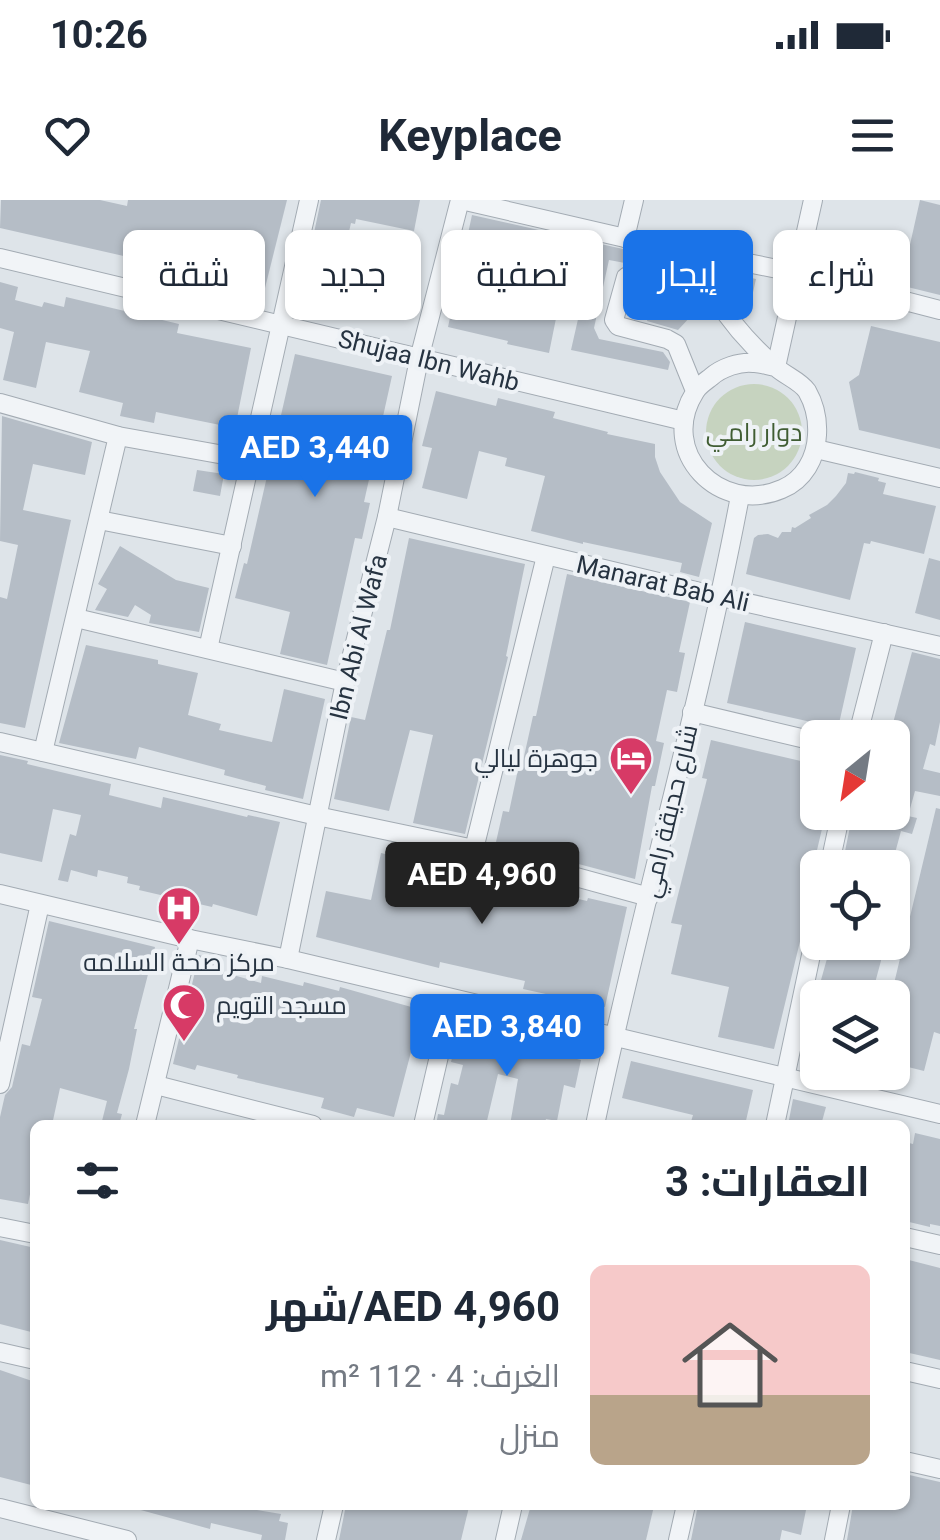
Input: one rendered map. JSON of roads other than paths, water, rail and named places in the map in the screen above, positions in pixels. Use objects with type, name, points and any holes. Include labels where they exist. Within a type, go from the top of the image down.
[{"type":"street","points":[[208,650],[308,200]]},
{"type":"street","points":[[461,200],[623,238]]},
{"type":"street","name":"Ibn Abi Al Wafa","points":[[288,959],[345,682],[387,517],[418,359],[461,200]]},
{"type":"street","points":[[627,230],[634,200]]},
{"type":"street","points":[[806,230],[812,200]]},
{"type":"street","name":"Shujaa Ibn Wahb","points":[[0,258],[684,421]]},
{"type":"street","points":[[695,391],[676,344],[618,326],[614,320],[626,277],[633,274],[712,292],[728,318],[776,368],[805,388],[818,418],[816,450],[805,471],[787,487],[764,496],[740,496],[716,487],[697,470],[686,446],[684,421],[695,391],[719,370],[750,362],[776,368]]},
{"type":"street","points":[[910,302],[940,310]]},
{"type":"street","points":[[776,368],[787,320]]},
{"type":"street","points":[[0,403],[118,436],[252,460]]},
{"type":"street","points":[[43,752],[118,436]]},
{"type":"street","points":[[816,450],[940,478]]},
{"type":"street","name":"شارع حديقة رامي","points":[[596,1120],[721,597],[740,496]]},
{"type":"street","name":"Manarat Bab Ali","points":[[387,517],[940,646]]},
{"type":"street","points":[[99,520],[232,546]]},
{"type":"street","points":[[474,849],[546,556]]},
{"type":"street","points":[[76,618],[345,682]]},
{"type":"street","points":[[862,720],[884,632]]},
{"type":"street","points":[[692,712],[800,738]]},
{"type":"street","points":[[0,742],[474,849],[650,897]]},
{"type":"street","points":[[0,894],[940,1114]]},
{"type":"street","points":[[0,1084],[40,904]]},
{"type":"street","points":[[146,1120],[190,939]]},
{"type":"street","points":[[776,1120],[810,960]]},
{"type":"street","points":[[423,1120],[452,1000]]},
{"type":"street","points":[[156,1085],[277,1120]]},
{"type":"street","points":[[0,1227],[30,1233]]},
{"type":"street","points":[[910,1238],[940,1245]]},
{"type":"street","points":[[0,1352],[30,1359]]},
{"type":"street","points":[[910,1373],[940,1379]]},
{"type":"street","points":[[910,1462],[940,1469]]},
{"type":"street","points":[[0,1508],[127,1540]]},
{"type":"street","points":[[326,1540],[333,1510]]},
{"type":"street","points":[[506,1540],[512,1510]]},
{"type":"street","points":[[678,1540],[685,1510]]},
{"type":"street","points":[[834,1540],[840,1510]]},
{"type":"place","name":"جوهرة ليالي","points":[[631,796]]},
{"type":"place","name":"مركز صحة السلامه","points":[[179,946]]},
{"type":"place","name":"مسجد التويم","points":[[184,1043]]},
{"type":"park label","name":"دوار رامي","points":[[754,432]]}]
